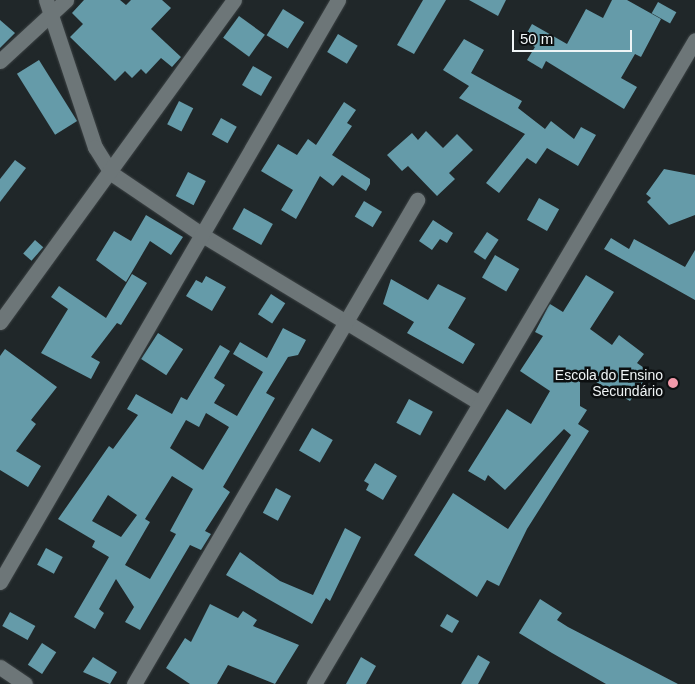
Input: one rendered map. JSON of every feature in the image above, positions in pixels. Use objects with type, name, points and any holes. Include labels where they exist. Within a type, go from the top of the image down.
[{"type":"street","points":[[46,0],[50,18],[78,88],[95,147],[111,173],[204,236],[344,323],[478,402]]},
{"type":"street","points":[[0,61],[25,35],[50,18],[66,0]]},
{"type":"street","points":[[0,322],[111,173],[234,0]]},
{"type":"street","points":[[0,582],[204,236],[338,0]]},
{"type":"street","points":[[314,684],[478,402],[695,40]]},
{"type":"street","points":[[134,684],[417,200]]},
{"type":"street","points":[[0,667],[25,684]]},
{"type":"building","points":[[84,0],[120,0],[126,5],[131,0],[162,0],[171,8],[151,29],[181,57],[172,67],[161,58],[146,74],[141,69],[132,78],[125,71],[115,81],[70,37],[83,24],[72,13]]},
{"type":"building","points":[[423,0],[446,0],[414,54],[397,45]]},
{"type":"building","points":[[469,0],[506,0],[498,16]]},
{"type":"building","points":[[612,0],[627,0],[661,19],[641,57],[635,54],[621,78],[637,87],[624,109],[546,61],[542,69],[527,60],[535,47],[523,40],[532,24],[567,44],[586,9],[603,18]]},
{"type":"building","points":[[658,2],[676,12],[670,24],[652,13]]},
{"type":"building","points":[[283,9],[304,22],[288,49],[267,35]]},
{"type":"building","points":[[239,16],[265,35],[249,57],[223,38]]},
{"type":"building","points":[[0,20],[15,33],[0,48]]},
{"type":"building","points":[[338,34],[358,46],[347,64],[327,52]]},
{"type":"building","points":[[464,39],[484,50],[471,73],[522,101],[518,108],[545,129],[551,121],[574,139],[581,127],[596,135],[578,166],[547,148],[536,164],[527,158],[499,193],[486,183],[525,134],[459,98],[469,86],[443,70]]},
{"type":"building","points":[[39,60],[77,121],[55,135],[17,74]]},
{"type":"building","points":[[253,66],[272,77],[261,96],[242,85]]},
{"type":"building","points":[[179,101],[193,108],[181,131],[167,124]]},
{"type":"building","points":[[344,102],[356,110],[347,123],[352,126],[332,155],[370,179],[370,184],[366,191],[342,175],[333,186],[320,176],[296,219],[281,210],[293,190],[261,171],[278,144],[297,155],[308,139],[316,145]]},
{"type":"building","points":[[221,118],[237,127],[228,143],[212,135]]},
{"type":"building","points":[[426,131],[443,148],[457,134],[473,150],[449,173],[455,179],[437,196],[408,166],[402,171],[387,155],[412,133],[418,140]]},
{"type":"building","points":[[15,160],[26,168],[0,202],[0,179]]},
{"type":"building","points":[[664,169],[695,175],[695,215],[669,225],[647,202],[651,198],[646,194]]},
{"type":"building","points":[[188,172],[206,181],[194,205],[176,196]]},
{"type":"building","points":[[539,198],[559,209],[547,231],[527,220]]},
{"type":"building","points":[[364,201],[382,212],[373,227],[355,216]]},
{"type":"building","points":[[244,208],[273,224],[261,245],[232,229]]},
{"type":"building","points":[[146,215],[183,237],[171,255],[150,241],[126,282],[96,260],[114,231],[131,241]]},
{"type":"building","points":[[433,220],[453,233],[447,243],[440,239],[432,250],[419,241]]},
{"type":"building","points":[[487,232],[499,240],[485,260],[474,252]]},
{"type":"building","points":[[611,238],[629,249],[634,239],[685,267],[695,250],[695,300],[604,249]]},
{"type":"building","points":[[35,240],[43,247],[31,261],[23,254]]},
{"type":"building","points":[[495,255],[519,269],[506,292],[482,278]]},
{"type":"building","points":[[132,274],[147,283],[121,325],[117,323],[91,357],[100,362],[91,379],[41,353],[68,309],[51,297],[59,286],[106,318]]},
{"type":"building","points":[[586,275],[614,292],[590,329],[612,345],[619,335],[644,354],[637,363],[650,372],[630,401],[580,373],[580,406],[587,410],[578,424],[589,431],[527,529],[499,586],[487,580],[477,597],[414,555],[453,493],[508,529],[571,435],[564,429],[505,490],[488,475],[485,481],[468,471],[507,409],[531,424],[550,391],[520,371],[543,336],[535,332],[550,304],[563,312]]},
{"type":"building","points":[[206,276],[226,287],[212,311],[186,296],[196,280],[202,283]]},
{"type":"building","points":[[391,279],[428,300],[438,284],[466,298],[448,328],[475,344],[463,364],[407,333],[414,322],[383,304]]},
{"type":"building","points":[[271,294],[285,303],[272,323],[258,314]]},
{"type":"building","points":[[283,328],[306,340],[298,355],[288,357],[266,393],[275,398],[223,487],[230,492],[205,531],[211,534],[201,550],[190,545],[140,630],[125,622],[134,607],[116,579],[99,609],[104,613],[95,629],[74,617],[109,557],[92,547],[95,541],[58,519],[109,446],[113,449],[138,415],[127,409],[136,394],[172,414],[181,397],[187,400],[220,345],[230,351],[214,378],[225,385],[214,403],[237,416],[263,372],[233,354],[240,342],[267,358]],"holes":[[[206,413],[229,427],[203,470],[170,448],[186,420],[199,427]],[[172,476],[193,489],[170,531],[176,534],[150,579],[125,565],[150,522],[145,519]],[[108,495],[137,515],[121,537],[92,521]]]},
{"type":"building","points":[[158,333],[183,349],[166,375],[141,359]]},
{"type":"building","points":[[5,349],[57,387],[31,420],[36,424],[16,451],[41,466],[28,487],[0,470],[0,356]]},
{"type":"building","points":[[409,399],[433,412],[420,436],[396,423]]},
{"type":"building","points":[[312,428],[333,440],[320,463],[299,451]]},
{"type":"building","points":[[375,463],[397,476],[383,500],[366,490],[369,484],[364,481]]},
{"type":"building","points":[[276,488],[291,496],[278,521],[263,513]]},
{"type":"building","points":[[345,528],[361,537],[330,601],[326,598],[312,624],[226,575],[240,552],[280,581],[313,595]]},
{"type":"building","points":[[46,548],[63,557],[54,574],[37,565]]},
{"type":"building","points":[[540,599],[562,613],[557,620],[568,627],[678,684],[606,684],[519,633]]},
{"type":"building","points":[[210,604],[238,618],[243,611],[257,620],[253,626],[299,645],[275,684],[228,665],[217,684],[190,684],[166,668],[185,638],[191,642]]},
{"type":"building","points":[[10,612],[35,626],[28,640],[2,626]]},
{"type":"building","points":[[447,614],[459,621],[452,633],[440,626]]},
{"type":"building","points":[[42,643],[56,652],[42,674],[28,665]]},
{"type":"building","points":[[478,655],[490,662],[478,684],[461,684]]},
{"type":"building","points":[[93,657],[117,672],[110,684],[83,672]]},
{"type":"building","points":[[361,657],[376,666],[366,684],[346,684]]},
{"type":"place","name":"Escola do Ensino Secundário","points":[[673,383]]}]
